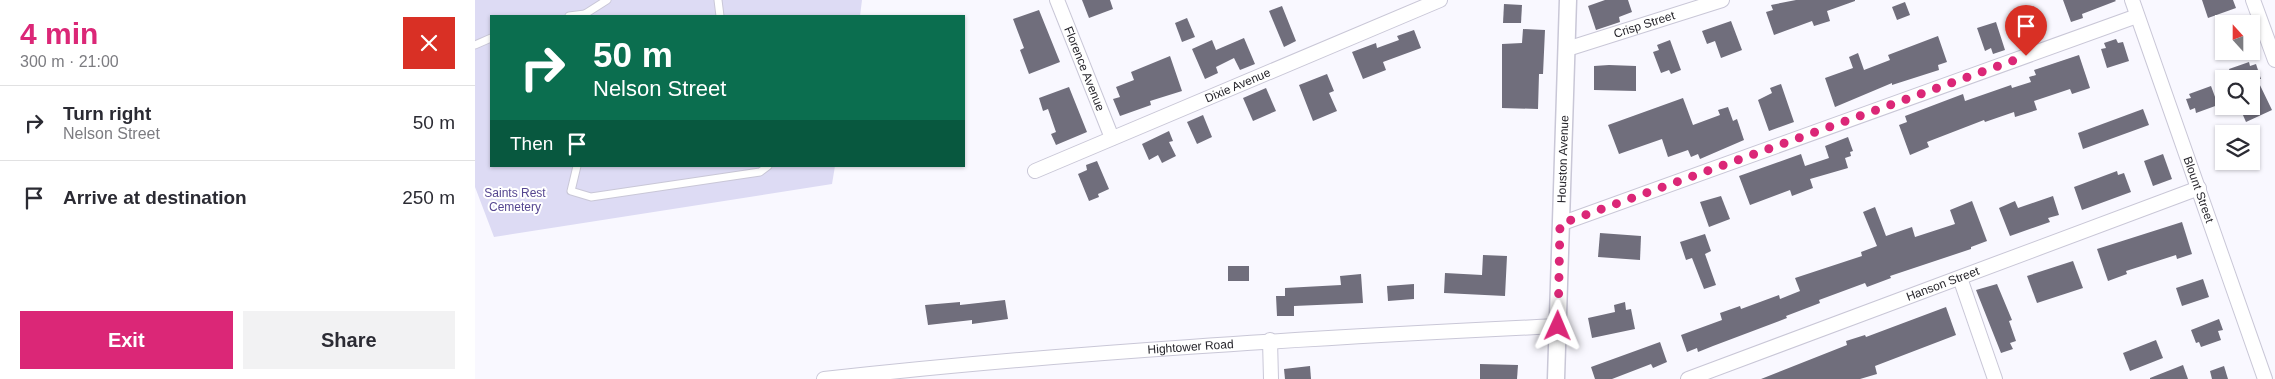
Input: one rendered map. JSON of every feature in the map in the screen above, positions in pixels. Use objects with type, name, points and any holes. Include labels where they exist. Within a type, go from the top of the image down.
[{"type":"street","name":"Florence Avenue","points":[[1057,0],[1111,138]]},
{"type":"street","name":"Dixie Avenue","points":[[1035,171],[1440,0]]},
{"type":"street","name":"Houston Avenue","points":[[1556,379],[1568,0]]},
{"type":"street","name":"Crisp Street","points":[[1567,49],[1722,0]]},
{"type":"street","name":"Blount Street","points":[[2132,0],[2265,379]]},
{"type":"street","points":[[2253,0],[2275,60]]},
{"type":"street","points":[[1560,224],[2137,16]]},
{"type":"street","name":"Hanson Street","points":[[1688,379],[1712,375],[1959,278],[2199,188]]},
{"type":"street","points":[[1959,278],[1995,379]]},
{"type":"street","name":"Hightower Road","points":[[824,379],[1069,355],[1270,340],[1558,326]]},
{"type":"street","points":[[1270,340],[1271,379]]},
{"type":"lane","points":[[585,15],[607,0]]},
{"type":"lane","points":[[717,0],[720,15]]},
{"type":"lane","points":[[475,45],[490,38]]},
{"type":"lane","points":[[577,167],[571,191],[591,197],[760,172],[767,167]]},
{"type":"green space","name":"Saints Rest Cemetery","points":[[475,0],[862,0],[860,15],[490,15],[490,167],[835,167],[832,184],[494,237],[475,187]]},
{"type":"building","points":[[1082,0],[1110,0],[1113,9],[1089,18]]},
{"type":"building","points":[[1605,0],[1628,0],[1632,12],[1619,17],[1620,22],[1596,30],[1588,6]]},
{"type":"building","points":[[1796,0],[1855,1],[1827,11],[1830,21],[1814,26],[1812,21],[1774,35],[1766,12],[1773,10],[1771,5]]},
{"type":"building","points":[[2063,0],[2116,1],[2082,14],[2083,18],[2071,22]]},
{"type":"building","points":[[2202,0],[2233,0],[2236,8],[2208,18]]},
{"type":"building","points":[[1905,2],[1910,15],[1897,20],[1892,7]]},
{"type":"building","points":[[1504,4],[1522,5],[1521,23],[1503,23]]},
{"type":"building","points":[[1282,6],[1296,41],[1284,47],[1269,11]]},
{"type":"building","points":[[1039,10],[1060,62],[1029,74],[1020,50],[1024,48],[1013,19]]},
{"type":"building","points":[[1187,18],[1195,37],[1182,42],[1175,23]]},
{"type":"building","points":[[1731,21],[1742,50],[1721,58],[1715,41],[1707,44],[1702,31]]},
{"type":"building","points":[[1996,22],[2005,50],[1993,54],[1991,48],[1985,51],[1977,28]]},
{"type":"building","points":[[1523,29],[1545,30],[1543,74],[1539,74],[1538,109],[1502,108],[1502,44],[1522,43]]},
{"type":"building","points":[[1414,30],[1421,48],[1383,62],[1386,70],[1363,79],[1352,52],[1376,43],[1377,48],[1399,40],[1397,36]]},
{"type":"building","points":[[1938,36],[1947,62],[1938,65],[1939,70],[1892,85],[1892,83],[1835,107],[1825,78],[1853,68],[1849,57],[1858,53],[1864,70],[1890,60],[1888,55]]},
{"type":"building","points":[[1244,38],[1255,64],[1240,70],[1234,58],[1216,67],[1218,73],[1205,79],[1192,49],[1212,40],[1216,50]]},
{"type":"building","points":[[2116,39],[2118,43],[2123,42],[2129,61],[2107,68],[2101,49],[2106,48],[2104,43]]},
{"type":"building","points":[[1670,40],[1681,70],[1671,74],[1669,70],[1661,73],[1653,52],[1659,50],[1657,45]]},
{"type":"building","points":[[2079,55],[2090,88],[2072,94],[2070,89],[2034,101],[2037,110],[2015,117],[2014,112],[1985,122],[1984,120],[1927,142],[1929,147],[1910,155],[1899,125],[1907,122],[1905,116],[1963,94],[1965,101],[2011,85],[2012,88],[2031,82],[2029,77],[2036,75],[2034,70]]},
{"type":"building","points":[[1170,56],[1182,91],[1150,101],[1151,105],[1120,116],[1113,99],[1120,97],[1116,87],[1134,80],[1131,72]]},
{"type":"building","points":[[2249,62],[2250,66],[2256,64],[2258,70],[2229,70]]},
{"type":"building","points":[[1594,66],[1636,66],[1636,91],[1594,90]]},
{"type":"building","points":[[1327,74],[1334,91],[1329,93],[1337,111],[1313,121],[1299,85]]},
{"type":"building","points":[[1781,84],[1794,122],[1769,131],[1758,100],[1772,93],[1770,88]]},
{"type":"building","points":[[2260,85],[2272,110],[2246,122],[2243,115],[2260,115]]},
{"type":"building","points":[[2211,86],[2215,97],[2215,106],[2196,113],[2195,108],[2190,110],[2186,99],[2191,98],[2189,94]]},
{"type":"building","points":[[1069,87],[1087,132],[1056,145],[1051,134],[1056,132],[1048,109],[1043,111],[1039,98]]},
{"type":"building","points":[[1266,88],[1276,111],[1253,121],[1243,98]]},
{"type":"building","points":[[1683,98],[1693,125],[1720,115],[1718,110],[1728,107],[1733,121],[1737,119],[1744,140],[1700,159],[1698,154],[1691,157],[1688,150],[1668,157],[1662,139],[1619,154],[1608,125]]},
{"type":"building","points":[[2143,109],[2149,125],[2083,149],[2078,133]]},
{"type":"building","points":[[1203,115],[1212,137],[1197,144],[1187,122]]},
{"type":"building","points":[[1169,131],[1173,141],[1169,142],[1176,156],[1162,163],[1158,155],[1149,160],[1142,144]]},
{"type":"building","points":[[1848,137],[1853,151],[1850,152],[1851,156],[1845,158],[1848,168],[1810,179],[1813,188],[1792,196],[1790,190],[1750,205],[1739,176],[1801,154],[1805,166],[1829,158],[1825,146]]},
{"type":"building","points":[[2163,154],[2172,179],[2153,186],[2144,161]]},
{"type":"building","points":[[1097,161],[1109,189],[1098,194],[1099,197],[1089,201],[1078,174],[1087,170],[1086,165]]},
{"type":"building","points":[[2117,171],[2118,175],[2124,173],[2131,192],[2082,210],[2074,187]]},
{"type":"building","points":[[1721,196],[1730,219],[1709,227],[1700,202]]},
{"type":"building","points":[[2053,196],[2059,215],[2048,218],[2050,222],[2010,236],[1999,208],[2015,201],[2018,208]]},
{"type":"building","points":[[1972,201],[1987,241],[1971,247],[1971,249],[1890,276],[1891,278],[1867,287],[1865,283],[1819,300],[1820,303],[1786,316],[1787,318],[1698,352],[1697,348],[1687,352],[1681,335],[1722,320],[1720,313],[1740,306],[1741,309],[1779,295],[1780,299],[1800,291],[1795,278],[1862,256],[1861,252],[1877,246],[1863,212],[1875,207],[1886,236],[1912,227],[1915,237],[1955,224],[1950,210]]},
{"type":"building","points":[[2182,222],[2192,254],[2177,259],[2176,255],[2126,271],[2127,274],[2108,281],[2097,249]]},
{"type":"building","points":[[1600,233],[1641,236],[1640,260],[1598,257]]},
{"type":"building","points":[[1705,234],[1711,251],[1705,254],[1716,285],[1704,289],[1692,258],[1686,260],[1680,242]]},
{"type":"building","points":[[1483,255],[1507,256],[1505,296],[1444,293],[1445,273],[1482,275]]},
{"type":"building","points":[[2073,261],[2083,288],[2037,303],[2027,276]]},
{"type":"building","points":[[1228,266],[1249,266],[1249,281],[1228,281]]},
{"type":"building","points":[[1361,274],[1363,303],[1294,306],[1294,316],[1277,316],[1276,296],[1285,296],[1285,288],[1341,285],[1340,276]]},
{"type":"building","points":[[2203,279],[2209,297],[2182,306],[2176,288]]},
{"type":"building","points":[[1414,284],[1414,299],[1388,301],[1387,286]]},
{"type":"building","points":[[1997,284],[2012,320],[2009,321],[2016,341],[2010,343],[2013,349],[2001,353],[1976,290]]},
{"type":"building","points":[[1005,300],[1008,319],[972,324],[972,320],[928,325],[925,305],[960,302],[960,305]]},
{"type":"building","points":[[1625,302],[1626,310],[1631,309],[1635,329],[1592,338],[1588,318],[1615,312],[1614,305]]},
{"type":"building","points":[[1946,307],[1956,335],[1875,366],[1877,374],[1860,379],[1761,379],[1847,345],[1846,341],[1865,335],[1866,337]]},
{"type":"building","points":[[2219,319],[2223,330],[2218,331],[2221,340],[2201,347],[2199,342],[2196,343],[2191,330]]},
{"type":"building","points":[[2156,340],[2163,358],[2130,371],[2123,353]]},
{"type":"building","points":[[1660,342],[1667,362],[1653,368],[1651,364],[1612,379],[1595,379],[1591,367]]},
{"type":"building","points":[[1480,364],[1518,365],[1517,379],[1480,379]]},
{"type":"building","points":[[2183,365],[2188,379],[2150,379],[2150,378]]},
{"type":"building","points":[[1310,366],[1311,379],[1285,379],[1284,369]]},
{"type":"building","points":[[2224,366],[2228,379],[2212,379],[2210,371]]},
{"type":"route","points":[[1558,326],[1560,224],[2026,56]]}]
